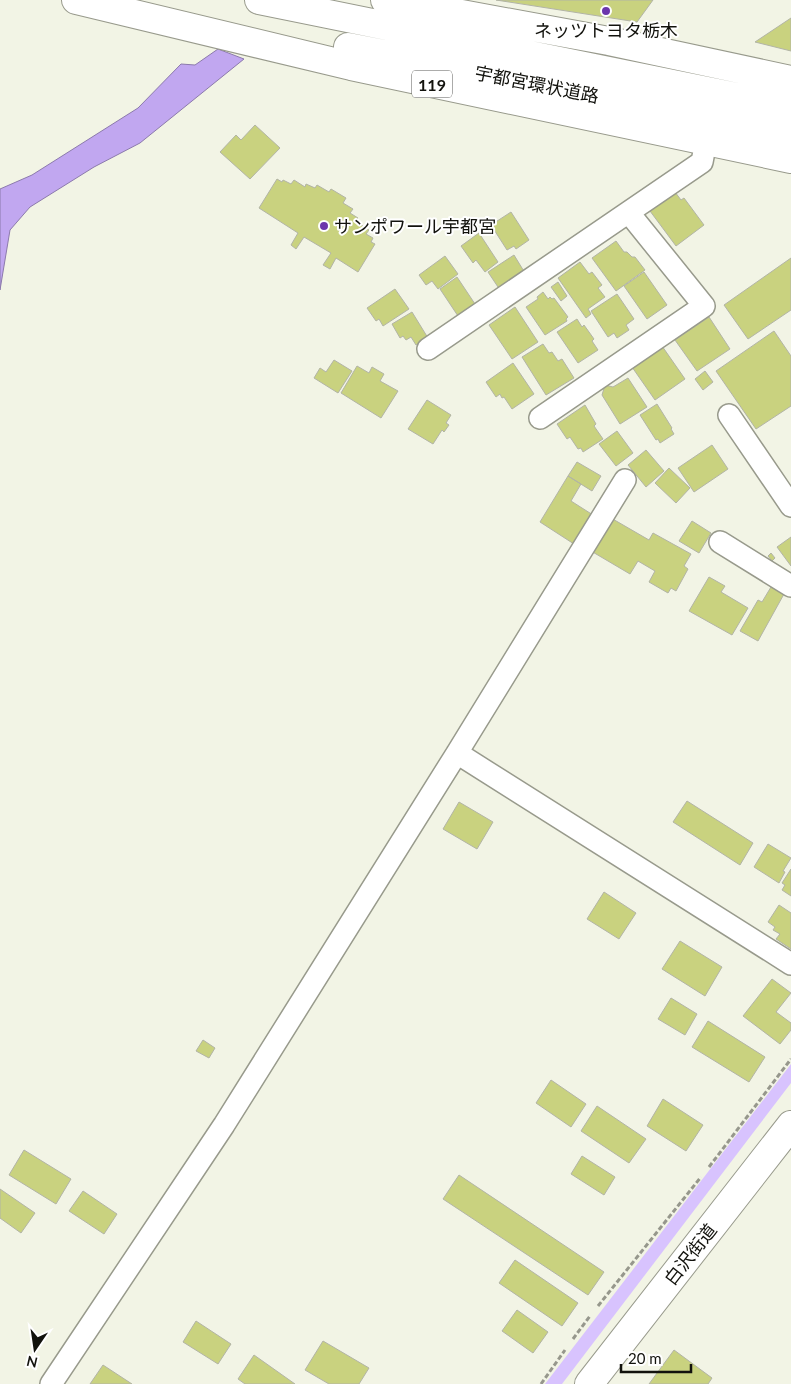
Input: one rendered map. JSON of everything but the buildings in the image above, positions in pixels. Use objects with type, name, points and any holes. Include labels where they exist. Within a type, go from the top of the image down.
[{"type":"main road","name":"119","points":[[76,0],[351,66],[791,159]]},
{"type":"main road","name":"宇都宮環状道路","points":[[106,0],[791,133]]},
{"type":"main road","name":"宇都宮環状道路","points":[[259,0],[791,108]]},
{"type":"main road","points":[[386,0],[609,41],[791,80]]},
{"type":"main road","name":"白沢街道","points":[[589,1384],[791,1125]]},
{"type":"street","points":[[428,349],[702,162],[706,141]]},
{"type":"street","points":[[540,418],[704,306],[629,213]]},
{"type":"street","points":[[729,415],[791,506]]},
{"type":"street","points":[[51,1384],[224,1125],[625,480]]},
{"type":"street","points":[[720,542],[791,586]]},
{"type":"street","points":[[457,753],[791,964]]},
{"type":"path","points":[[709,1167],[791,1059]]},
{"type":"path","points":[[598,1306],[701,1177]]},
{"type":"path","points":[[573,1339],[590,1316]]},
{"type":"path","points":[[542,1384],[565,1350]]},
{"type":"shaded area","points":[[218,49],[244,59],[140,143],[94,167],[30,207],[10,230],[0,290],[0,189],[32,175],[138,108],[181,64],[195,65]]},
{"type":"shaded area","points":[[791,1064],[791,1083],[562,1384],[545,1384]]},
{"type":"place","name":"ネッツトヨタ栃木","points":[[606,11]]},
{"type":"place","name":"サンポワール宇都宮","points":[[324,226]]}]
